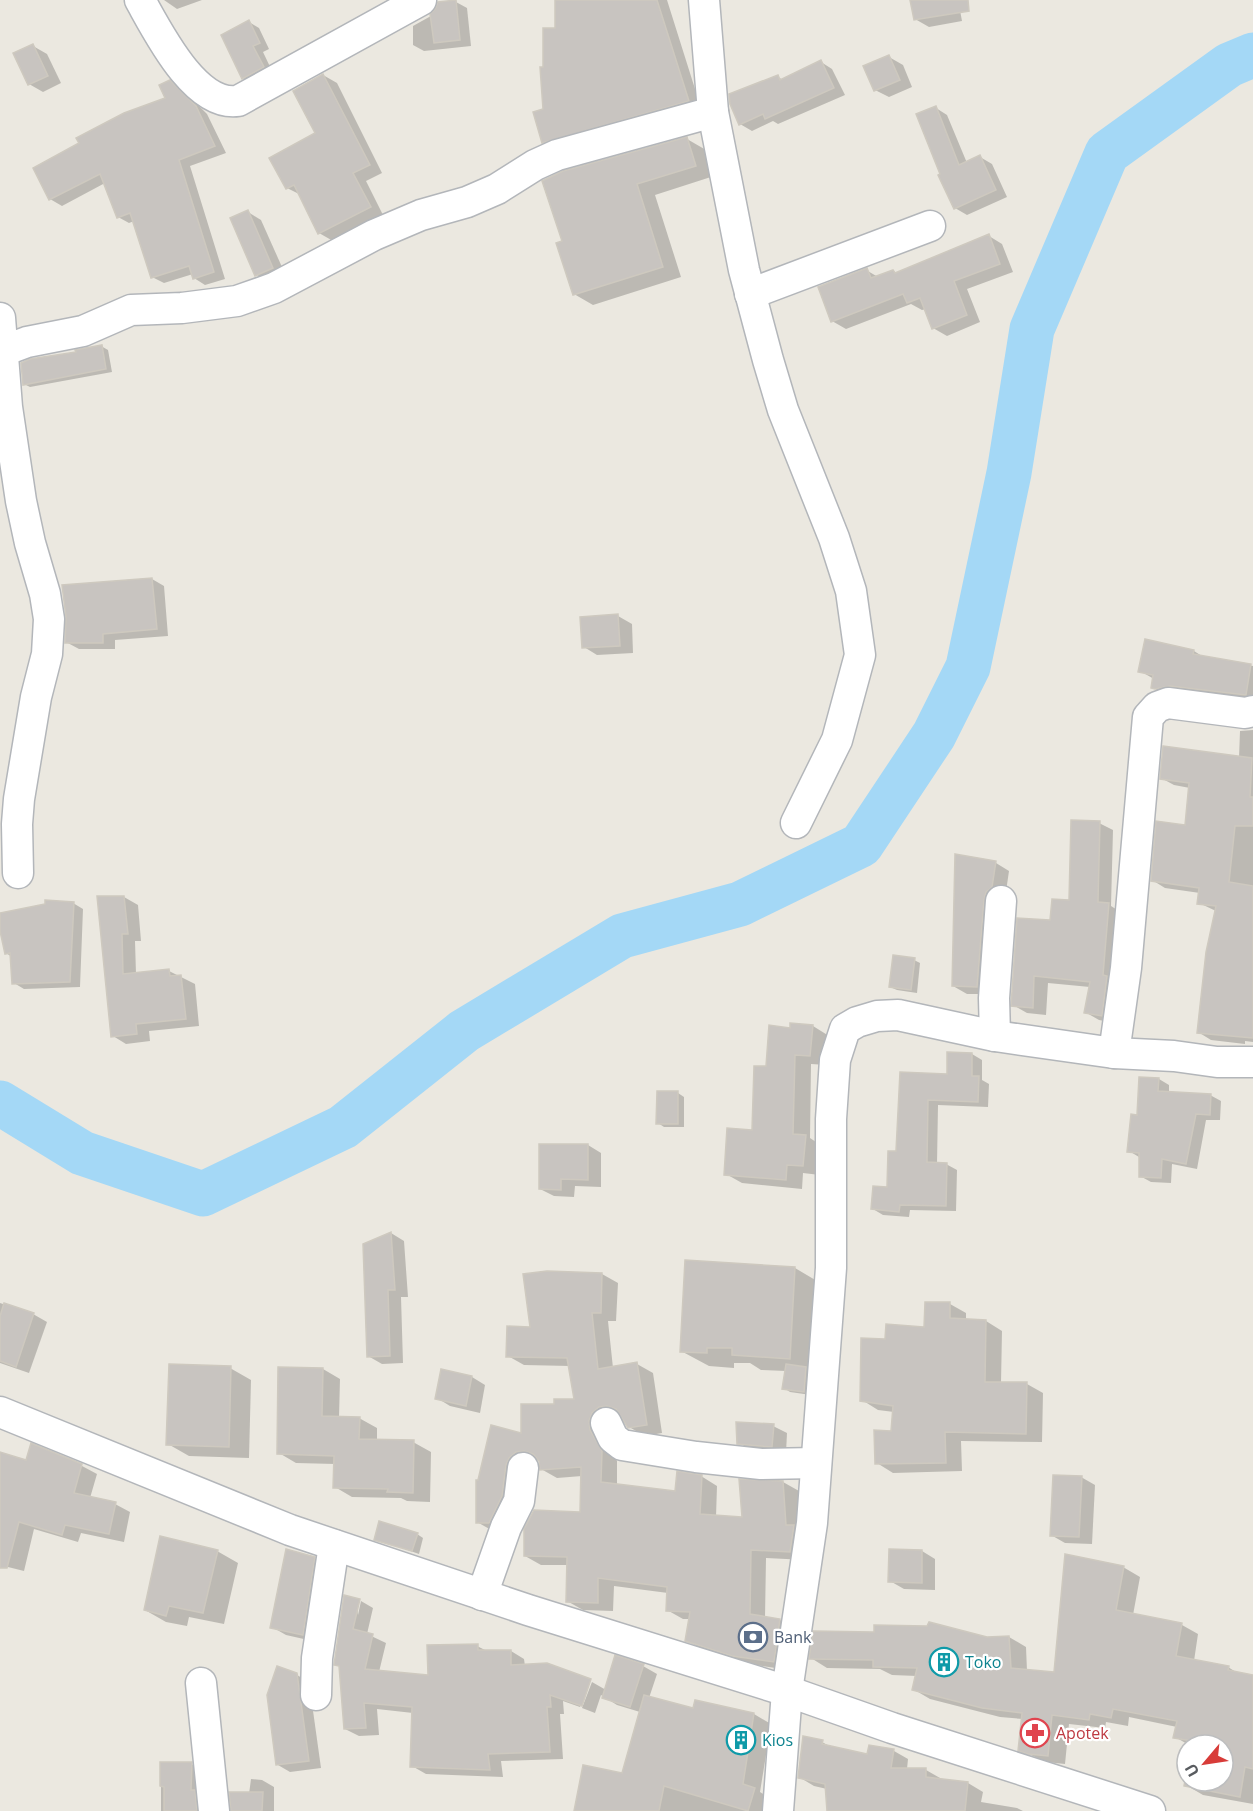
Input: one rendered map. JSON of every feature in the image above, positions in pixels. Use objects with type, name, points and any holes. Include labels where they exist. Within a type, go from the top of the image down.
[{"type":"street","points":[[140,0],[181,68],[208,93],[227,103],[238,102],[421,0]]},
{"type":"street","points":[[704,0],[713,112],[750,294],[783,410],[834,538],[851,591],[860,655],[837,740],[796,823]]},
{"type":"street","points":[[2,349],[83,331],[131,310],[182,308],[237,301],[274,288],[374,236],[421,215],[467,202],[497,189],[557,154],[713,112]]},
{"type":"street","points":[[750,294],[930,226]]},
{"type":"street","points":[[0,318],[7,407],[21,501],[45,594],[49,619],[47,654],[36,698],[17,824],[18,873]]},
{"type":"street","points":[[1114,1053],[1127,958],[1148,717],[1157,707],[1168,704],[1245,713],[1253,711]]},
{"type":"street","points":[[995,1036],[994,998],[1001,901]]},
{"type":"street","points":[[778,1811],[787,1691],[812,1523],[831,1268],[831,1107],[835,1060],[845,1029],[857,1022],[877,1016],[898,1015],[995,1036],[1114,1053],[1174,1056],[1217,1062],[1253,1062]]},
{"type":"street","points":[[0,1412],[290,1530],[482,1595],[787,1691],[892,1728],[1150,1811]]},
{"type":"street","points":[[606,1423],[613,1438],[622,1445],[696,1457],[761,1464],[816,1463]]},
{"type":"street","points":[[482,1595],[506,1527],[519,1501],[523,1468]]},
{"type":"street","points":[[316,1695],[317,1658],[334,1545]]},
{"type":"street","points":[[201,1683],[214,1811]]},
{"type":"building","points":[[456,0],[460,40],[434,43],[430,14],[438,2]]},
{"type":"building","points":[[555,0],[657,0],[689,101],[542,143],[533,112],[543,109],[540,67],[543,67],[543,28],[555,28]]},
{"type":"building","points":[[910,0],[968,0],[969,11],[914,20]]},
{"type":"building","points":[[249,20],[260,43],[253,46],[264,67],[242,79],[221,35]]},
{"type":"building","points":[[33,44],[48,76],[28,85],[13,53]]},
{"type":"building","points":[[889,55],[900,80],[874,91],[863,66]]},
{"type":"building","points":[[821,60],[834,88],[765,119],[763,114],[739,125],[730,104],[729,94],[778,75],[780,80]]},
{"type":"building","points":[[323,74],[370,165],[353,173],[371,207],[318,234],[294,185],[286,189],[269,158],[315,133],[293,91]]},
{"type":"building","points":[[170,80],[196,106],[215,146],[179,160],[214,272],[193,279],[189,266],[151,278],[130,213],[117,218],[100,174],[49,200],[33,168],[79,143],[76,138],[124,113],[165,98],[159,85]]},
{"type":"building","points":[[936,106],[959,165],[980,155],[996,190],[954,209],[938,175],[940,174],[916,114]]},
{"type":"building","points":[[687,137],[696,166],[637,184],[663,267],[573,295],[556,243],[562,241],[542,181],[563,171]]},
{"type":"building","points":[[248,210],[273,268],[255,276],[230,218]]},
{"type":"building","points":[[989,234],[1000,264],[954,281],[967,315],[932,329],[920,298],[907,303],[903,294],[831,322],[818,287],[867,268],[871,278],[893,270],[895,273]]},
{"type":"building","points":[[102,345],[106,369],[23,385],[21,363],[30,359],[76,352],[75,350]]},
{"type":"building","points":[[152,578],[157,629],[103,634],[103,643],[65,643],[66,617],[62,585]]},
{"type":"building","points":[[618,614],[620,646],[582,648],[580,617]]},
{"type":"building","points":[[1145,639],[1194,650],[1193,654],[1251,664],[1246,695],[1170,686],[1151,688],[1153,675],[1138,672]]},
{"type":"building","points":[[1163,746],[1252,758],[1250,797],[1253,797],[1253,826],[1235,826],[1229,882],[1253,886],[1253,1038],[1197,1033],[1206,952],[1216,906],[1197,904],[1199,888],[1151,881],[1156,821],[1185,825],[1189,783],[1160,779]]},
{"type":"building","points":[[1071,820],[1100,821],[1098,902],[1109,903],[1103,975],[1107,976],[1102,1016],[1084,1013],[1090,982],[1034,976],[1033,1008],[1011,1006],[1017,918],[1050,920],[1052,899],[1069,900]]},
{"type":"building","points":[[955,854],[996,861],[992,887],[986,892],[984,900],[977,987],[952,986]]},
{"type":"building","points":[[97,896],[124,896],[128,934],[122,934],[123,974],[169,969],[170,976],[181,975],[186,1019],[136,1024],[137,1034],[111,1037]]},
{"type":"building","points":[[45,900],[74,902],[70,982],[12,984],[10,953],[5,954],[0,931],[0,913],[45,904]]},
{"type":"building","points":[[893,955],[915,958],[911,990],[889,987]]},
{"type":"building","points":[[790,1023],[813,1025],[810,1056],[795,1055],[793,1134],[806,1135],[803,1166],[787,1165],[786,1180],[724,1175],[727,1128],[752,1130],[754,1066],[766,1066],[769,1025],[790,1028]]},
{"type":"building","points":[[947,1052],[972,1053],[972,1076],[979,1076],[978,1102],[928,1100],[927,1162],[947,1163],[946,1206],[900,1205],[899,1212],[871,1209],[873,1186],[887,1187],[888,1151],[896,1151],[900,1072],[947,1074]]},
{"type":"building","points":[[1139,1077],[1159,1078],[1158,1091],[1211,1094],[1210,1115],[1196,1114],[1186,1164],[1162,1159],[1161,1178],[1139,1177],[1139,1153],[1127,1152],[1131,1114],[1137,1115]]},
{"type":"building","points":[[657,1091],[678,1091],[678,1124],[656,1124]]},
{"type":"building","points":[[539,1144],[588,1144],[588,1180],[561,1179],[561,1190],[539,1189]]},
{"type":"building","points":[[391,1232],[395,1290],[388,1290],[390,1356],[367,1357],[363,1244]]},
{"type":"building","points":[[685,1260],[795,1267],[790,1359],[732,1355],[732,1348],[707,1348],[707,1353],[680,1352]]},
{"type":"building","points":[[547,1271],[602,1273],[601,1313],[592,1313],[598,1369],[637,1362],[647,1425],[628,1428],[616,1409],[607,1406],[599,1407],[592,1413],[589,1421],[590,1430],[602,1451],[601,1482],[675,1491],[677,1471],[702,1475],[700,1514],[742,1517],[739,1479],[783,1481],[786,1525],[794,1525],[790,1552],[751,1550],[750,1614],[780,1619],[774,1662],[732,1656],[685,1641],[690,1612],[666,1611],[667,1587],[598,1578],[598,1603],[566,1602],[567,1557],[524,1556],[524,1529],[534,1510],[580,1512],[581,1467],[540,1470],[539,1461],[533,1454],[524,1451],[516,1452],[509,1458],[506,1465],[502,1496],[489,1523],[476,1523],[476,1480],[478,1480],[491,1425],[521,1433],[521,1404],[554,1404],[554,1399],[574,1399],[567,1358],[506,1357],[507,1326],[530,1327],[523,1274]]},
{"type":"building","points":[[925,1302],[950,1302],[950,1318],[986,1320],[985,1382],[1027,1382],[1026,1434],[945,1432],[946,1463],[875,1464],[874,1430],[891,1431],[893,1406],[860,1401],[861,1338],[885,1339],[886,1324],[924,1327]]},
{"type":"building","points":[[4,1303],[34,1313],[16,1367],[0,1361],[0,1316]]},
{"type":"building","points":[[169,1364],[231,1366],[229,1447],[166,1445]]},
{"type":"building","points":[[786,1364],[806,1367],[804,1392],[782,1389]]},
{"type":"building","points":[[278,1367],[323,1368],[322,1416],[360,1417],[359,1439],[414,1440],[413,1493],[387,1492],[388,1489],[333,1488],[334,1456],[277,1454]]},
{"type":"building","points":[[441,1369],[472,1376],[466,1406],[435,1399]]},
{"type":"building","points":[[736,1422],[774,1424],[772,1447],[737,1444]]},
{"type":"building","points":[[31,1443],[82,1464],[74,1493],[116,1502],[109,1534],[65,1525],[62,1535],[19,1522],[7,1568],[0,1568],[0,1452],[26,1460]]},
{"type":"building","points":[[1053,1475],[1082,1476],[1079,1537],[1050,1536]]},
{"type":"building","points":[[379,1521],[418,1533],[412,1551],[374,1540]]},
{"type":"building","points":[[160,1536],[218,1550],[203,1613],[169,1606],[166,1616],[144,1610]]},
{"type":"building","points":[[286,1549],[315,1557],[303,1635],[270,1628]]},
{"type":"building","points":[[889,1549],[922,1550],[922,1583],[888,1582]]},
{"type":"building","points":[[1065,1554],[1124,1566],[1116,1610],[1182,1623],[1176,1656],[1229,1666],[1228,1670],[1253,1675],[1253,1769],[1245,1767],[1240,1797],[1220,1793],[1235,1793],[1235,1733],[1175,1733],[1175,1738],[1173,1738],[1177,1721],[1113,1709],[1111,1718],[1090,1714],[1089,1720],[1052,1715],[1048,1756],[1028,1754],[1018,1751],[1022,1713],[982,1708],[912,1690],[917,1668],[873,1667],[873,1660],[809,1659],[813,1631],[874,1632],[874,1625],[927,1626],[929,1622],[987,1637],[1009,1636],[1011,1668],[1054,1672]]},
{"type":"building","points":[[344,1595],[360,1599],[353,1629],[373,1634],[365,1669],[428,1675],[427,1645],[478,1644],[478,1650],[511,1650],[511,1665],[547,1663],[591,1679],[582,1706],[550,1695],[551,1707],[547,1707],[550,1752],[488,1754],[490,1770],[410,1767],[412,1707],[364,1703],[366,1728],[344,1729],[339,1666],[334,1665]]},
{"type":"building","points":[[615,1655],[644,1664],[630,1707],[602,1698]]},
{"type":"building","points":[[277,1666],[297,1673],[309,1761],[276,1765],[267,1695]]},
{"type":"building","points":[[644,1695],[693,1708],[695,1700],[754,1713],[743,1784],[755,1788],[748,1811],[664,1786],[659,1811],[574,1811],[583,1765],[622,1773]]},
{"type":"building","points":[[803,1736],[823,1740],[822,1744],[867,1754],[869,1745],[894,1749],[891,1768],[926,1768],[926,1777],[968,1782],[965,1811],[827,1811],[825,1784],[798,1778]]},
{"type":"building","points":[[160,1762],[192,1762],[191,1790],[195,1790],[197,1811],[164,1811],[164,1787],[160,1786]]},
{"type":"building","points":[[229,1792],[263,1792],[262,1811],[231,1811]]},
{"type":"waterway","points":[[0,1103],[82,1153],[203,1194],[343,1127],[464,1031],[622,936],[740,904],[861,845],[934,735],[968,667],[1009,473],[1032,329],[1107,153],[1229,65],[1253,55]]},
{"type":"place","name":"Bank","points":[[753,1637]]},
{"type":"place","name":"Toko","points":[[944,1662]]},
{"type":"place","name":"Apotek","points":[[1035,1733]]},
{"type":"place","name":"Kios","points":[[741,1740]]}]
